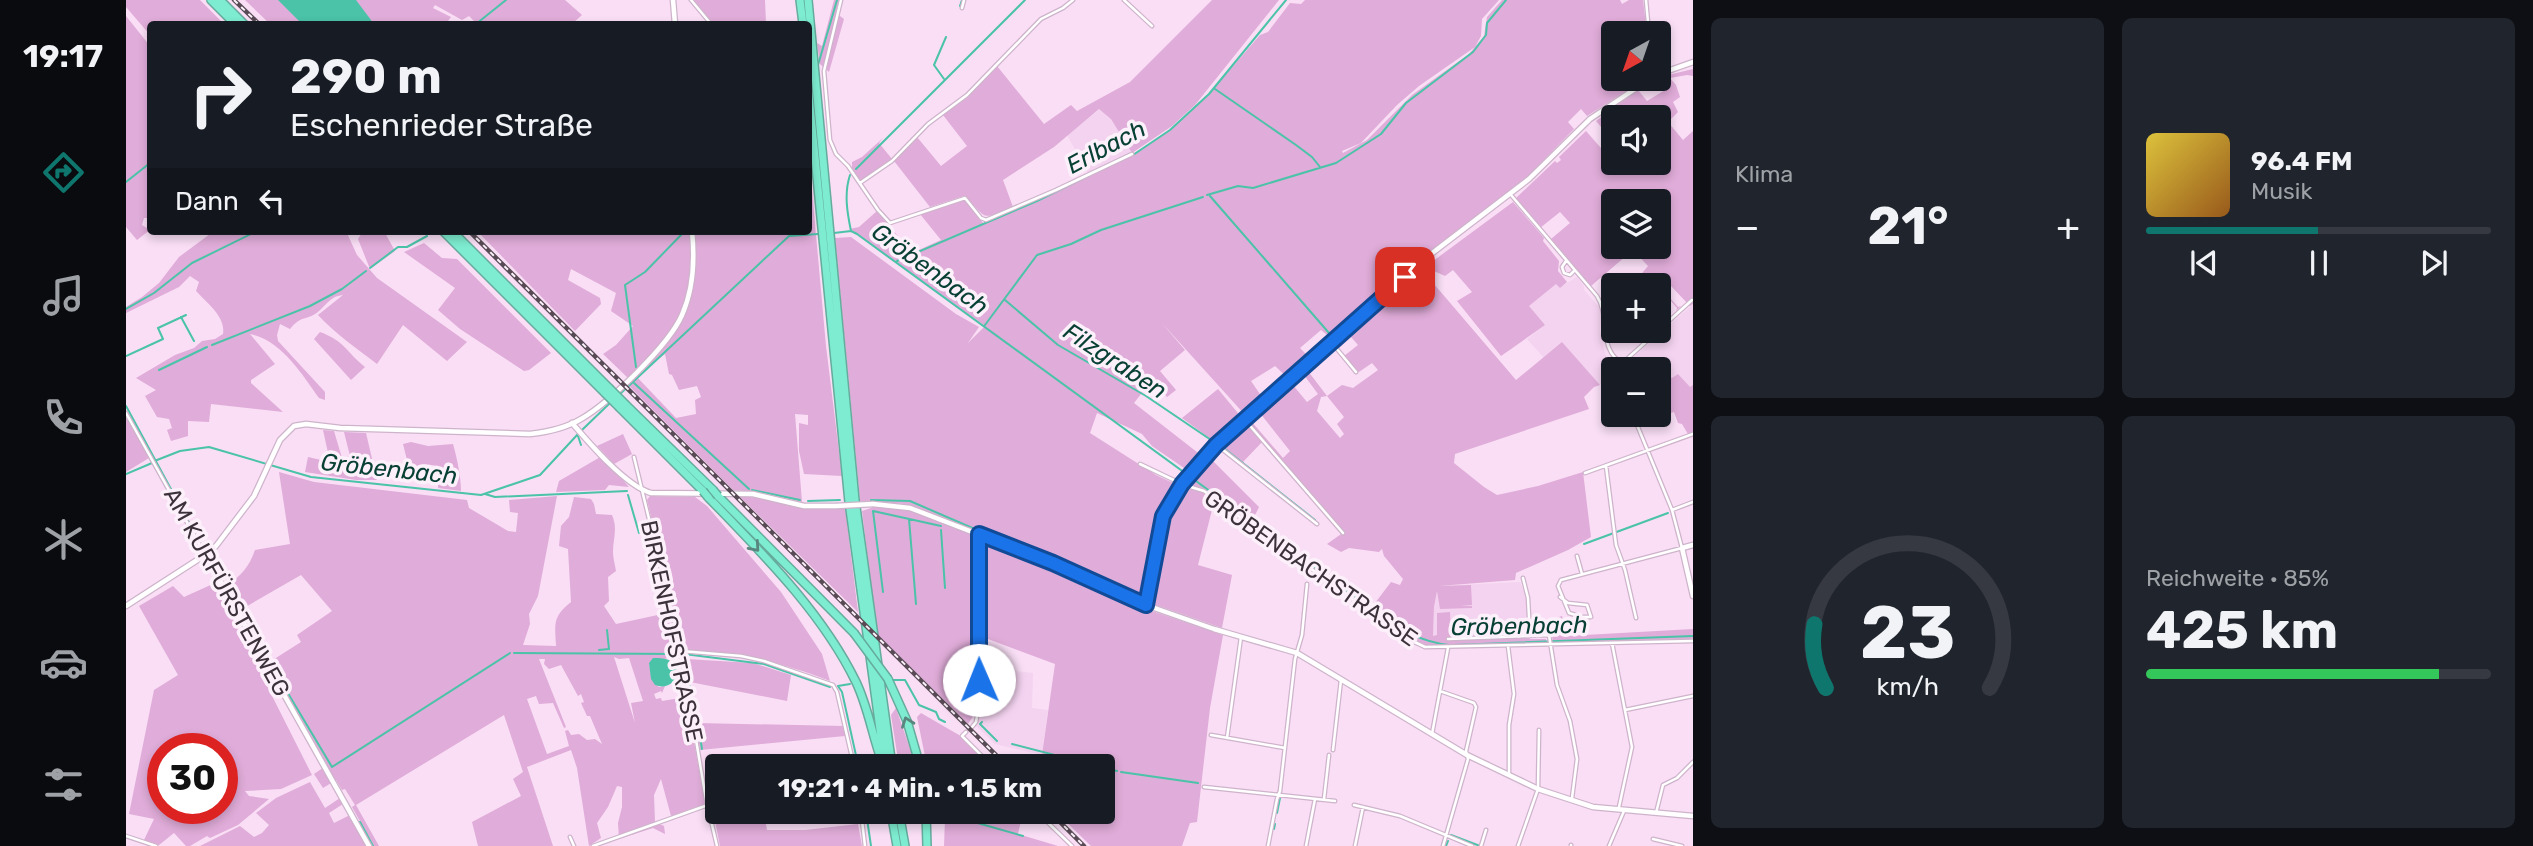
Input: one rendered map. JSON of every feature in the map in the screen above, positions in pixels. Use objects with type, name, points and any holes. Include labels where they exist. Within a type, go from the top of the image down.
[{"type":"highway","points":[[211,0],[232,21]]},
{"type":"highway","points":[[220,0],[241,21]]},
{"type":"highway","points":[[800,0],[803,21]]},
{"type":"highway","points":[[808,0],[810,21]]},
{"type":"highway","points":[[812,45],[849,502],[882,754]]},
{"type":"highway","points":[[812,119],[825,227]]},
{"type":"highway","points":[[447,235],[607,390]]},
{"type":"highway","points":[[456,235],[623,406],[854,633],[888,679],[907,720],[917,754]]},
{"type":"highway","points":[[826,239],[857,514],[890,754]]},
{"type":"highway","points":[[711,493],[829,635],[857,685],[880,754]]},
{"type":"highway","points":[[893,824],[897,846]]},
{"type":"highway","points":[[901,824],[905,846]]},
{"type":"highway","points":[[926,824],[927,846]]},
{"type":"street","points":[[673,0],[675,21]]},
{"type":"street","points":[[691,0],[708,21]]},
{"type":"street","points":[[841,0],[824,71],[830,140],[836,154],[890,223],[965,198],[981,218],[986,220],[1132,154]]},
{"type":"street","points":[[962,8],[964,0]]},
{"type":"street","points":[[860,183],[892,161],[928,124],[967,95],[1041,19],[1073,0]]},
{"type":"street","points":[[1124,0],[1152,26]]},
{"type":"street","points":[[1646,0],[1648,21]]},
{"type":"street","points":[[1671,70],[1693,62]]},
{"type":"street","points":[[1146,605],[1163,516],[1188,475],[1216,445],[1418,264],[1529,179],[1577,129],[1632,91]]},
{"type":"street","points":[[1510,194],[1603,305],[1607,345],[1614,357]]},
{"type":"street","points":[[126,606],[216,546],[254,496],[283,435],[300,425],[521,434],[547,432],[590,414],[627,381],[664,342],[679,321],[693,279],[692,235]]},
{"type":"street","points":[[1566,261],[1562,267],[1564,274],[1570,275],[1574,271]]},
{"type":"street","points":[[1671,319],[1692,300]]},
{"type":"street","points":[[1332,343],[1356,372]]},
{"type":"street","points":[[1630,357],[1645,343]]},
{"type":"street","name":"AM KURFÜRSTENWEG","points":[[126,413],[369,846]]},
{"type":"street","points":[[1245,420],[1343,533]]},
{"type":"street","points":[[572,423],[627,481],[642,491],[753,494],[804,506],[873,504],[910,508],[1053,563],[1184,620],[1297,653],[1467,755],[1538,789],[1572,802],[1621,811],[1693,816]]},
{"type":"street","points":[[1638,427],[1672,510],[1693,596]]},
{"type":"street","points":[[1585,473],[1693,434]]},
{"type":"street","points":[[1216,445],[1317,524]]},
{"type":"street","name":"BIRKENHOFSTRASSE","points":[[634,457],[681,652],[705,788]]},
{"type":"street","name":"GRÖBENBACHSTRASSE","points":[[1140,464],[1211,496],[1413,643],[1448,648],[1508,646],[1550,641],[1693,641]]},
{"type":"street","points":[[1606,466],[1616,545],[1636,618]]},
{"type":"street","points":[[1672,510],[1693,502]]},
{"type":"street","points":[[972,727],[976,722],[980,698],[979,534]]},
{"type":"street","points":[[1560,597],[1568,603],[1587,605],[1591,617],[1569,613],[1560,597],[1559,582],[1693,545]]},
{"type":"street","points":[[1577,556],[1582,574]]},
{"type":"street","points":[[1523,578],[1528,598],[1530,636]]},
{"type":"street","points":[[1268,846],[1279,794],[1307,584]]},
{"type":"street","points":[[1448,639],[1549,635],[1557,685],[1570,721],[1577,759],[1572,802]]},
{"type":"street","points":[[1227,738],[1241,637]]},
{"type":"street","points":[[1609,846],[1621,811],[1632,752],[1612,643]]},
{"type":"street","points":[[1508,646],[1514,694],[1509,725],[1508,776]]},
{"type":"street","points":[[1432,734],[1448,648]]},
{"type":"street","points":[[681,652],[741,656],[764,661],[832,685],[837,692],[851,754]]},
{"type":"street","points":[[1333,750],[1341,680]]},
{"type":"street","points":[[1440,691],[1474,703],[1476,707],[1467,755],[1443,846]]},
{"type":"street","points":[[1625,710],[1693,696]]},
{"type":"street","points":[[1518,846],[1538,789],[1539,730]]},
{"type":"street","points":[[966,732],[962,736],[980,754]]},
{"type":"street","points":[[1211,735],[1284,748]]},
{"type":"street","points":[[1324,799],[1329,755]]},
{"type":"street","points":[[1656,813],[1663,785],[1677,778],[1693,762]]},
{"type":"street","points":[[1204,787],[1335,800]]},
{"type":"street","points":[[1306,846],[1315,799]]},
{"type":"street","points":[[1354,804],[1400,816],[1472,846]]},
{"type":"street","points":[[593,846],[705,806]]},
{"type":"street","points":[[1354,846],[1363,807]]},
{"type":"street","name":"BIRKENHOFSTRASSE","points":[[712,824],[717,846]]},
{"type":"street","points":[[863,824],[865,846]]},
{"type":"street","points":[[1049,824],[1072,846]]},
{"type":"street","points":[[1481,845],[1486,830]]},
{"type":"street","points":[[126,836],[156,846]]},
{"type":"street","points":[[569,837],[574,846]]},
{"type":"street","points":[[1653,839],[1682,846]]},
{"type":"shaded area","points":[[126,0],[200,0],[221,21],[147,21],[147,32],[126,7]]},
{"type":"shaded area","points":[[245,0],[565,0],[582,15],[575,21],[474,21],[469,16],[462,20],[435,5],[433,8],[451,17],[448,21],[267,21]]},
{"type":"shaded area","points":[[278,0],[356,0],[372,21],[299,21]]},
{"type":"shaded area","points":[[692,0],[765,0],[766,21],[710,21]]},
{"type":"shaded area","points":[[834,0],[839,0],[836,13],[844,19],[829,72],[820,64],[817,43],[822,46]]},
{"type":"shaded area","points":[[1212,0],[1279,0],[1195,105],[1172,126],[1132,153],[1111,119],[1099,109],[1054,147],[1003,180],[1013,207],[989,216],[964,196],[930,207],[894,161],[917,137],[941,166],[967,146],[943,115],[968,97],[997,66],[1044,124],[1071,105],[1077,111],[1130,82]]},
{"type":"shaded area","points":[[1305,0],[1499,0],[1482,19],[1481,36],[1475,46],[1484,36],[1487,17],[1502,0],[1620,0],[1622,4],[1629,0],[1643,0],[1646,21],[1601,21],[1601,91],[1626,91],[1587,116],[1581,109],[1568,122],[1574,129],[1526,178],[1413,267],[1332,339],[1321,330],[1300,348],[1311,359],[1289,379],[1275,366],[1251,381],[1264,400],[1246,416],[1161,322],[1185,350],[1160,371],[1176,390],[1167,397],[1152,380],[1134,403],[1202,456],[1195,465],[1184,468],[1152,446],[1142,434],[1097,413],[1090,433],[1175,484],[1161,516],[1146,596],[1143,599],[1134,591],[1106,581],[1102,583],[985,533],[986,531],[979,531],[905,504],[860,501],[835,238],[851,237],[956,314],[979,327],[968,343],[985,326],[850,229],[845,230],[859,227],[877,211],[912,253],[941,240],[920,214],[965,199],[983,223],[1133,154],[1171,130],[1208,95],[1260,35],[1268,32],[1290,3],[1301,4]],"holes":[[[1475,47],[1412,95],[1367,140],[1343,153],[1342,151],[1361,143],[1419,86]]]},
{"type":"shaded area","points":[[126,16],[147,42],[147,218],[144,218],[142,225],[147,228],[147,232],[137,240],[126,227]]},
{"type":"shaded area","points":[[1693,69],[1693,76],[1671,78],[1671,74]]},
{"type":"shaded area","points":[[1671,79],[1680,97],[1673,102],[1678,112],[1671,119],[1671,105],[1618,105],[1637,91],[1647,101],[1663,91],[1671,91]]},
{"type":"shaded area","points":[[1100,109],[1111,118],[1133,154],[1089,175],[1067,135]]},
{"type":"shaded area","points":[[1671,126],[1683,140],[1693,131],[1693,304],[1690,306],[1671,286],[1671,273],[1642,273],[1648,266],[1641,259],[1671,259],[1671,189],[1601,189],[1601,259],[1622,259],[1606,273],[1601,273],[1601,277],[1591,286],[1551,239],[1570,223],[1560,212],[1540,228],[1516,198],[1555,161],[1557,163],[1561,160],[1559,157],[1586,131],[1601,148],[1601,175],[1671,175]]},
{"type":"shaded area","points":[[883,138],[879,143],[892,159],[861,181],[852,170],[852,162],[862,157]]},
{"type":"shaded area","points":[[812,190],[826,346],[842,476],[804,474],[799,451],[799,423],[808,425],[808,415],[795,414],[802,502],[759,492],[733,490],[627,384],[629,379],[603,354],[616,345],[633,326],[611,311],[616,293],[571,269],[568,280],[600,298],[601,304],[575,331],[481,235],[812,235]],"holes":[[[665,354],[669,374],[679,390],[697,386],[701,397],[695,400],[696,414],[676,418],[636,376]]]},
{"type":"shaded area","points":[[1513,202],[1544,238],[1543,241],[1559,261],[1558,271],[1567,282],[1560,288],[1556,284],[1529,306],[1545,325],[1501,356],[1457,301],[1472,292],[1453,270],[1445,276],[1425,267]]},
{"type":"shaded area","points":[[209,235],[348,235],[357,255],[377,278],[467,342],[447,361],[403,325],[377,364],[318,315],[343,295],[335,297],[315,314],[298,321],[290,329],[280,324],[277,335],[278,341],[325,392],[325,400],[319,398],[281,351],[261,337],[250,334],[275,364],[251,380],[251,383],[283,412],[211,404],[209,422],[188,421],[188,436],[171,441],[167,430],[172,428],[169,419],[157,417],[145,396],[156,390],[136,378],[175,355],[194,348],[202,341],[215,339],[223,334],[222,322],[196,291],[199,282],[190,276],[179,287],[126,313],[126,307],[159,283],[179,257]]},
{"type":"shaded area","points":[[360,235],[386,235],[395,251],[370,269],[358,239]]},
{"type":"shaded area","points":[[424,243],[442,258],[457,259],[551,353],[524,371],[460,329],[438,310],[455,288],[404,252]]},
{"type":"shaded area","points":[[1422,270],[1516,380],[1562,342],[1600,385],[1584,397],[1589,409],[1455,454],[1454,463],[1497,495],[1583,472],[1591,537],[1516,573],[1515,580],[1439,586],[1471,585],[1472,605],[1460,606],[1472,608],[1440,609],[1437,591],[1433,636],[1437,635],[1437,613],[1450,612],[1451,635],[1457,640],[1529,637],[1546,639],[1546,643],[1431,647],[1414,641],[1215,498],[1198,565],[1232,575],[1222,628],[1153,604],[1171,515],[1186,483],[1209,457],[1259,507],[1253,519],[1372,607],[1391,582],[1400,585],[1403,579],[1384,556],[1382,549],[1379,552],[1349,548],[1341,552],[1327,544],[1344,532],[1263,441],[1243,462],[1275,490],[1219,447],[1251,421],[1283,458],[1290,451],[1260,413],[1292,384],[1307,402],[1318,394],[1304,375],[1308,371],[1327,396],[1342,385],[1353,388],[1378,370],[1372,363],[1359,372],[1344,356],[1358,345],[1351,337],[1338,349],[1335,345]],"holes":[[[1327,396],[1344,417],[1337,424],[1344,434],[1340,438],[1317,411],[1321,397]]]},
{"type":"shaded area","points":[[1577,277],[1584,290],[1601,309],[1601,343],[1607,357],[1601,357],[1600,385],[1562,343],[1544,358],[1527,339],[1545,325],[1528,306],[1556,283],[1560,287]]},
{"type":"shaded area","points":[[1693,304],[1693,385],[1690,387],[1671,378],[1671,357],[1633,357],[1649,343],[1671,343],[1671,324]]},
{"type":"shaded area","points":[[320,332],[340,343],[365,367],[351,380],[314,339]]},
{"type":"shaded area","points":[[1678,374],[1690,387],[1693,385],[1693,433],[1688,434],[1682,424],[1678,423],[1674,412],[1671,413],[1671,378]]},
{"type":"shaded area","points":[[1218,389],[1242,418],[1216,443],[1182,418]]},
{"type":"shaded area","points":[[126,414],[149,458],[126,472]]},
{"type":"shaded area","points":[[323,430],[334,431],[342,458],[350,456],[344,432],[366,433],[377,480],[356,480],[305,472],[308,457],[330,462]]},
{"type":"shaded area","points":[[623,434],[632,454],[614,464],[597,446]]},
{"type":"shaded area","points":[[411,442],[428,446],[453,444],[461,491],[438,488],[438,466],[425,464],[409,468],[403,444]]},
{"type":"shaded area","points":[[602,456],[629,487],[609,485],[605,490],[556,492],[559,481]]},
{"type":"shaded area","points":[[279,472],[314,482],[467,500],[469,508],[508,531],[516,532],[518,513],[510,512],[509,500],[557,496],[538,596],[529,614],[530,624],[523,645],[556,646],[556,621],[560,612],[571,602],[568,549],[559,546],[561,526],[569,517],[574,497],[591,499],[596,514],[612,515],[614,520],[613,554],[616,571],[608,577],[609,601],[604,606],[616,624],[667,613],[678,659],[675,663],[668,658],[649,663],[652,680],[659,687],[665,686],[662,693],[661,691],[654,694],[656,699],[661,698],[662,701],[686,697],[705,804],[671,816],[661,779],[654,795],[655,822],[664,826],[665,834],[653,828],[619,839],[622,787],[617,786],[597,823],[601,838],[589,846],[577,768],[571,750],[527,767],[553,846],[478,846],[472,822],[521,796],[513,779],[523,772],[504,715],[356,805],[379,846],[374,846],[345,789],[342,790],[336,780],[323,788],[314,774],[327,765],[268,663],[301,642],[297,635],[332,611],[301,575],[242,609],[226,586],[244,571],[255,550],[290,544]],"holes":[[[614,657],[629,658],[643,701],[631,703],[635,723]],[[539,659],[545,659],[544,664],[549,669],[561,665],[578,696],[581,694],[584,702],[581,703],[602,744],[595,739],[587,740],[579,734],[571,735],[568,730],[565,731],[569,746],[547,754],[527,699],[536,696],[539,704],[553,703],[564,728],[566,727]]]},
{"type":"shaded area","points":[[738,495],[804,506],[845,506],[858,612]]},
{"type":"shaded area","points":[[650,496],[695,497],[707,506],[781,592],[822,654],[830,681],[794,668],[760,660],[687,650],[679,614],[674,612],[647,500]]},
{"type":"shaded area","points":[[874,507],[909,510],[974,534],[976,538],[977,710],[968,724],[877,634],[862,511]]},
{"type":"shaded area","points":[[980,540],[1152,611],[1223,635],[1210,708],[1197,822],[1190,823],[1182,846],[1091,846],[1068,824],[1115,824],[1115,754],[1042,754],[1055,664],[980,636]]},
{"type":"shaded area","points":[[1520,582],[1526,597],[1528,634],[1433,636],[1438,586]]},
{"type":"shaded area","points":[[215,583],[312,775],[281,789],[245,791],[249,796],[269,799],[238,825],[210,838],[207,836],[190,846],[186,846],[174,833],[159,845],[144,840],[152,824],[238,824],[238,733],[147,733],[147,818],[129,814],[154,690],[178,675],[139,606],[173,586],[184,597]]},
{"type":"shaded area","points":[[1562,616],[1567,636],[1693,629],[1693,640],[1553,643],[1550,620]]},
{"type":"shaded area","points":[[653,658],[666,659],[675,666],[678,675],[666,686],[655,685],[651,679],[649,663]]},
{"type":"shaded area","points":[[686,659],[753,663],[791,675],[787,701],[690,682]]},
{"type":"shaded area","points":[[977,667],[1033,673],[1032,708],[1048,710],[1042,754],[995,744],[974,724],[977,710]]},
{"type":"shaded area","points":[[896,708],[912,754],[897,754],[891,715]]},
{"type":"shaded area","points":[[921,713],[959,735],[978,754],[925,754],[917,717]]},
{"type":"shaded area","points":[[696,723],[844,726],[845,736],[700,750]]},
{"type":"shaded area","points":[[310,782],[325,808],[340,798],[343,804],[329,813],[334,823],[350,815],[367,846],[200,846],[240,826],[254,837],[262,833],[269,825],[256,813],[276,798]]},
{"type":"shaded area","points":[[716,824],[766,824],[767,830],[805,830],[858,824],[862,846],[720,846]]},
{"type":"shaded area","points":[[945,824],[1020,824],[1018,834],[1058,846],[944,846]]},
{"type":"waterway","points":[[480,21],[506,0]]},
{"type":"waterway","points":[[818,65],[837,0]]},
{"type":"waterway","points":[[960,6],[962,0]]},
{"type":"waterway","points":[[856,169],[1025,0]]},
{"type":"waterway","name":"Erlbach","points":[[1133,155],[1170,130],[1209,94],[1286,0]]},
{"type":"waterway","points":[[1207,195],[1238,186],[1253,188],[1336,163],[1381,134],[1406,103],[1473,52],[1486,35],[1487,23],[1506,0]]},
{"type":"waterway","points":[[944,79],[934,65],[946,37]]},
{"type":"waterway","points":[[1215,89],[1296,145],[1320,167]]},
{"type":"waterway","points":[[126,182],[147,165]]},
{"type":"waterway","points":[[850,175],[847,203],[851,231]]},
{"type":"waterway","name":"Erlbach","points":[[897,261],[1037,201],[1090,175]]},
{"type":"waterway","points":[[1210,196],[1329,333]]},
{"type":"waterway","points":[[985,325],[1037,255],[1071,244],[1101,230],[1203,197]]},
{"type":"waterway","name":"Gröbenbach","points":[[834,233],[851,231],[857,234],[1383,617],[1418,637],[1449,645]]},
{"type":"waterway","name":"Gröbenbach","points":[[812,234],[818,234]]},
{"type":"waterway","points":[[126,309],[154,293],[192,263],[249,235]]},
{"type":"waterway","points":[[636,367],[625,285],[645,272],[681,235]]},
{"type":"waterway","name":"Gröbenbach","points":[[620,394],[789,236],[804,235]]},
{"type":"waterway","points":[[370,268],[398,247],[407,247],[427,236]]},
{"type":"waterway","points":[[212,345],[310,306],[342,289],[366,271]]},
{"type":"waterway","name":"Filzgraben","points":[[1005,300],[1058,345],[1146,396],[1214,442]]},
{"type":"waterway","points":[[126,356],[163,339],[158,328],[186,315]]},
{"type":"waterway","points":[[181,317],[194,341]]},
{"type":"waterway","points":[[159,370],[207,347]]},
{"type":"waterway","points":[[634,383],[749,489]]},
{"type":"waterway","name":"Gröbenbach","points":[[582,430],[611,402]]},
{"type":"waterway","points":[[126,406],[204,550]]},
{"type":"waterway","name":"Gröbenbach","points":[[157,460],[180,451],[209,447],[311,477],[481,495],[540,475],[578,434]]},
{"type":"waterway","points":[[578,436],[581,445]]},
{"type":"waterway","points":[[1225,449],[1315,520]]},
{"type":"waterway","name":"Gröbenbach","points":[[126,474],[152,463]]},
{"type":"waterway","points":[[752,490],[800,500]]},
{"type":"waterway","points":[[485,494],[495,497],[627,491]]},
{"type":"waterway","points":[[628,495],[639,533]]},
{"type":"waterway","points":[[808,501],[840,500]]},
{"type":"waterway","points":[[871,500],[910,501],[977,530]]},
{"type":"waterway","points":[[883,592],[873,511],[941,526]]},
{"type":"waterway","points":[[1584,544],[1668,513]]},
{"type":"waterway","points":[[909,519],[916,604]]},
{"type":"waterway","points":[[941,530],[945,588]]},
{"type":"waterway","points":[[1018,552],[1084,580]]},
{"type":"waterway","points":[[1089,583],[1137,605]]},
{"type":"waterway","points":[[248,626],[261,649]]},
{"type":"waterway","points":[[599,650],[609,649],[607,630]]},
{"type":"waterway","name":"Gröbenbach","points":[[1454,645],[1693,636]]},
{"type":"waterway","points":[[286,690],[332,767],[510,653]]},
{"type":"waterway","points":[[514,653],[678,654]]},
{"type":"waterway","points":[[264,654],[283,686]]},
{"type":"waterway","points":[[690,687],[684,654],[764,664],[830,687]]},
{"type":"waterway","points":[[892,680],[905,680],[919,705],[936,712],[939,719],[945,722]]},
{"type":"waterway","points":[[850,684],[838,686],[842,692],[856,754]]},
{"type":"waterway","points":[[691,693],[693,702]]},
{"type":"waterway","points":[[982,722],[980,724],[997,741]]},
{"type":"waterway","points":[[698,724],[702,749]]},
{"type":"waterway","points":[[1012,744],[1117,771]]},
{"type":"waterway","points":[[1121,772],[1198,783]]},
{"type":"waterway","points":[[1277,813],[1280,798]]},
{"type":"waterway","points":[[360,822],[373,846]]},
{"type":"waterway","points":[[868,824],[871,846]]},
{"type":"waterway","points":[[981,824],[1023,836]]},
{"type":"waterway","points":[[1274,829],[1275,824]]},
{"type":"waterway","points":[[1451,835],[1480,846]]},
{"type":"waterway","points":[[1446,846],[1448,841]]},
{"type":"railway","points":[[234,0],[256,21]]},
{"type":"railway","points":[[473,235],[995,754]]},
{"type":"railway","points":[[1062,824],[1084,846]]},
{"type":"route","points":[[979,680],[979,534],[1053,563],[1146,605],[1163,516],[1171,500],[1196,466],[1216,445],[1405,277]]}]
